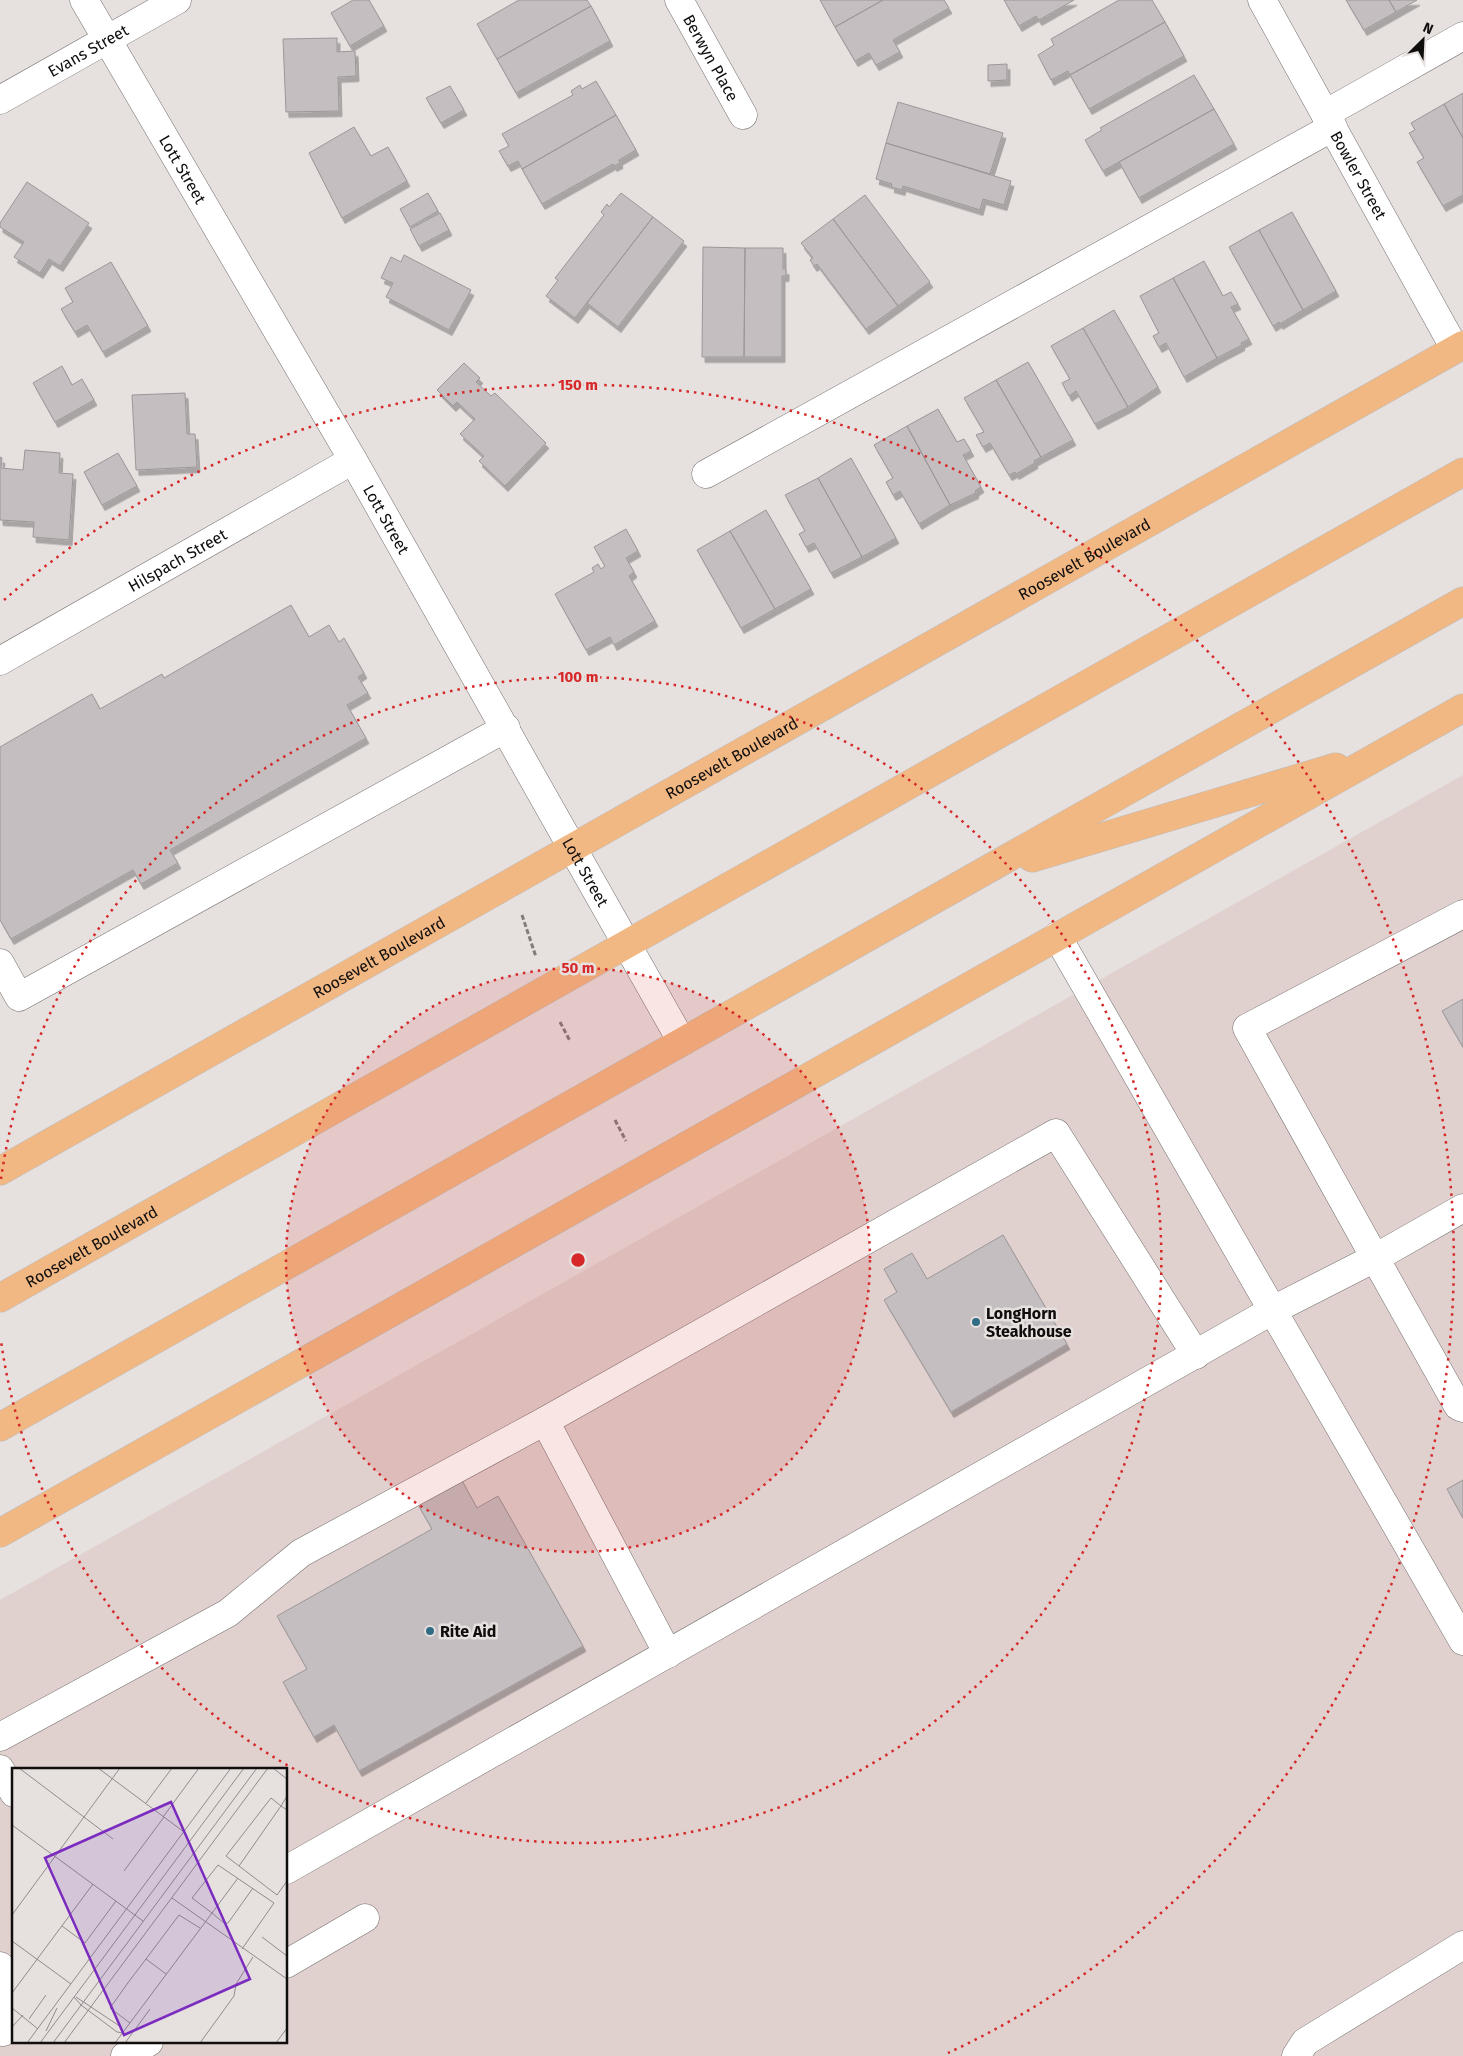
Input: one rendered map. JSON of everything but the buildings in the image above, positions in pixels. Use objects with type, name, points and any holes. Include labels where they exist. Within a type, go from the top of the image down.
[{"type":"highway","name":"Roosevelt Boulevard","points":[[0,1171],[1459,347]]},
{"type":"highway","name":"Roosevelt Boulevard","points":[[0,1298],[1463,472]]},
{"type":"highway","points":[[0,1427],[1463,601]]},
{"type":"highway","points":[[0,1534],[1463,708]]},
{"type":"highway","points":[[985,872],[1384,753]]},
{"type":"street","name":"Lott Street","points":[[84,0],[353,460],[682,1042]]},
{"type":"street","name":"Evans Street","points":[[0,100],[176,0]]},
{"type":"street","name":"Berwyn Place","points":[[678,0],[743,115]]},
{"type":"street","name":"Bowler Street","points":[[1262,0],[1459,347]]},
{"type":"street","points":[[706,474],[1329,121],[1463,36]]},
{"type":"street","name":"Hilspach Street","points":[[0,661],[353,460]]},
{"type":"street","points":[[0,963],[19,997],[506,728]]},
{"type":"street","points":[[1463,914],[1248,1028],[1458,1406],[1463,1408]]},
{"type":"street","points":[[1057,936],[1463,1641]]},
{"type":"street","points":[[0,1737],[228,1614],[301,1553],[545,1421],[1056,1133],[1196,1355]]},
{"type":"street","points":[[288,1869],[1273,1310],[1376,1258],[1463,1208]]},
{"type":"street","points":[[545,1421],[668,1654]]},
{"type":"street","points":[[0,1769],[12,1790]]},
{"type":"street","points":[[288,1963],[365,1918]]},
{"type":"street","points":[[1296,2056],[1305,2042],[1463,1945]]},
{"type":"street","points":[[0,1966],[3,1971],[4,2030]]},
{"type":"street","points":[[125,2056],[146,2044]]},
{"type":"path","points":[[522,914],[537,957]]},
{"type":"path","points":[[558,1018],[570,1041]]},
{"type":"path","points":[[613,1118],[629,1146]]},
{"type":"shaded area","points":[[1463,775],[1463,2056],[0,2056],[0,1600]]},
{"type":"place","name":"LongHorn Steakhouse","points":[[976,1322]]},
{"type":"place","name":"Rite Aid","points":[[430,1631]]}]
